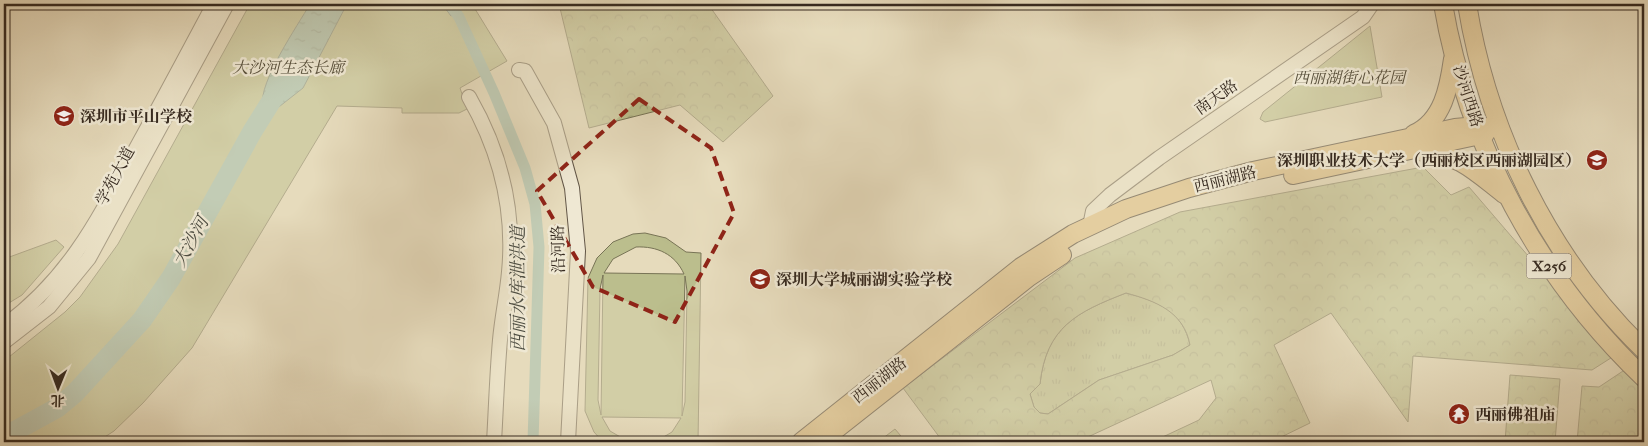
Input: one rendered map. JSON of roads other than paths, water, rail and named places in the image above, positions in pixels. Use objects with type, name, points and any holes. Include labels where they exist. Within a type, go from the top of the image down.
[{"type":"main road","name":"沙河西路","points":[[1443,4],[1453,53],[1479,131],[1510,198],[1530,235],[1561,283],[1600,332],[1644,378]]},
{"type":"main road","name":"沙河西路","points":[[1467,4],[1483,77],[1500,129],[1519,173],[1560,246],[1596,296],[1644,350]]},
{"type":"main road","points":[[1404,146],[1431,122],[1440,109],[1446,94],[1453,53]]},
{"type":"main road","name":"西丽湖路","points":[[800,442],[1021,267],[1090,226],[1126,209],[1190,188],[1253,171],[1404,146],[1479,131],[1500,129]]},
{"type":"main road","name":"西丽湖路","points":[[820,442],[1029,277],[1079,244],[1132,219],[1194,198],[1404,146]]},
{"type":"main road","points":[[1404,146],[1458,159],[1472,167],[1510,198]]},
{"type":"street","name":"学苑大道","points":[[4,326],[28,308],[54,283],[89,234],[214,4]]},
{"type":"street","name":"学苑大道","points":[[4,342],[49,307],[89,258],[113,217],[227,4]]},
{"type":"street","name":"南天路","points":[[1090,226],[1093,212],[1110,195],[1363,17],[1372,4]]},
{"type":"street","name":"沿河路","points":[[519,70],[526,71],[554,124],[572,188],[578,251],[568,442]]},
{"type":"street","points":[[469,97],[498,160],[506,193],[510,232],[509,270],[500,339],[494,442]]},
{"type":"water","points":[[310,4],[347,4],[303,88],[275,110],[263,105],[263,95],[280,54]]},
{"type":"water","points":[[442,4],[458,4],[461,10],[451,16]]},
{"type":"waterway","name":"西丽水库泄洪道","points":[[450,4],[459,17],[494,93],[525,168],[535,204],[539,247],[533,442]]},
{"type":"waterway","name":"大沙河","points":[[4,437],[57,408],[75,393],[142,320],[171,278],[252,132],[282,84]]},
{"type":"place","name":"深圳市平山学校","points":[[64,116]]},
{"type":"place","name":"深圳职业技术大学（西丽校区西丽湖园区）","points":[[1597,160]]},
{"type":"place","name":"深圳大学城丽湖实验学校","points":[[760,279]]},
{"type":"place","name":"西丽佛祖庙","points":[[1459,414]]},
{"type":"park label","name":"大沙河生态长廊","points":[[288,67]]},
{"type":"park label","name":"西丽湖街心花园","points":[[1349,77]]}]
